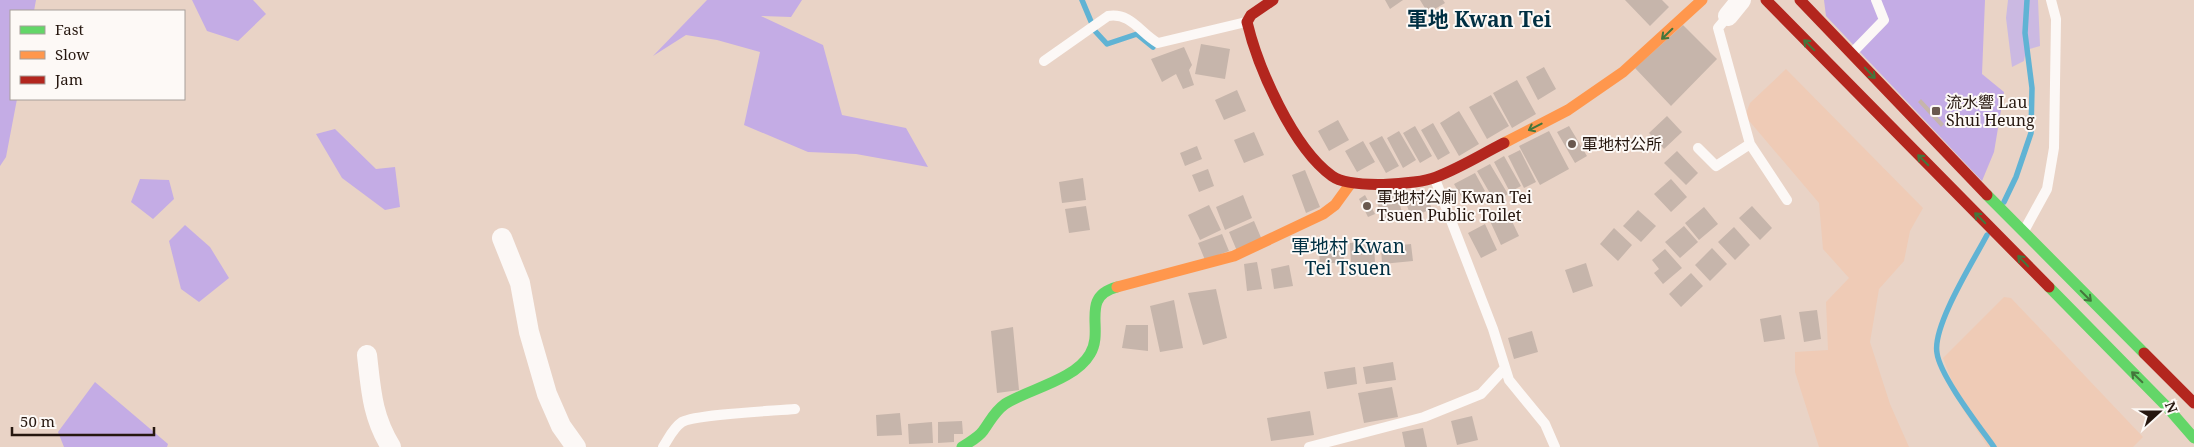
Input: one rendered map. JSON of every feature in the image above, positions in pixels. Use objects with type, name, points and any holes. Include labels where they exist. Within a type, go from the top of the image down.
[{"type":"main road","points":[[1273,0],[1251,15],[1247,22],[1252,43],[1287,121],[1324,169],[1333,177],[1351,184],[1378,186],[1435,178],[1568,110],[1595,93],[1656,44],[1702,0]]},
{"type":"main road","points":[[1766,0],[2167,407],[2194,438]]},
{"type":"main road","points":[[1800,0],[2019,228],[2194,403]]},
{"type":"main road","points":[[962,447],[982,432],[998,409],[1077,368],[1090,356],[1094,344],[1095,309],[1099,294],[1104,290],[1234,256],[1323,214],[1335,205],[1351,184]]},
{"type":"street","points":[[1728,16],[1741,0]]},
{"type":"street","points":[[502,238],[520,283],[529,332],[547,394],[561,426],[576,447]]},
{"type":"street","points":[[367,355],[373,407],[383,435],[391,447]]},
{"type":"lane","points":[[1852,54],[1884,20],[1876,0]]},
{"type":"lane","points":[[2019,228],[2047,189],[2054,148],[2056,19],[2051,0]]},
{"type":"lane","points":[[1044,61],[1108,16],[1118,15],[1127,18],[1158,43],[1247,22]]},
{"type":"lane","points":[[1728,16],[1718,28],[1750,144],[1787,200]]},
{"type":"lane","points":[[1698,148],[1716,166],[1750,144]]},
{"type":"lane","points":[[1435,178],[1493,329],[1509,380],[1545,424],[1555,447]]},
{"type":"lane","points":[[1309,447],[1424,417],[1481,394],[1505,368]]},
{"type":"lane","points":[[663,447],[674,428],[683,421],[795,409]]},
{"type":"shaded area","points":[[0,0],[36,0],[34,10],[10,10],[10,100],[17,100],[6,157],[0,166]]},
{"type":"shaded area","points":[[192,0],[253,0],[266,14],[238,41],[207,31]]},
{"type":"shaded area","points":[[707,0],[802,0],[791,17],[761,16],[823,45],[842,115],[906,128],[928,167],[856,154],[808,152],[744,125],[760,52],[717,40],[686,35],[653,56]]},
{"type":"shaded area","points":[[1824,0],[1985,0],[1982,74],[2004,92],[1994,152],[1982,181],[1826,16]]},
{"type":"shaded area","points":[[2008,0],[2038,0],[2040,46],[2026,50],[2024,61],[2012,67],[2006,18]]},
{"type":"shaded area","points":[[1786,69],[1923,208],[1910,231],[1904,261],[1879,289],[1870,342],[1890,404],[1909,447],[1819,447],[1795,372],[1795,352],[1828,350],[1826,302],[1849,278],[1823,249],[1819,203],[1745,116],[1750,103]]},
{"type":"shaded area","points":[[335,129],[376,169],[395,167],[400,207],[385,210],[342,178],[316,134]]},
{"type":"shaded area","points":[[140,179],[169,180],[174,199],[153,219],[131,202]]},
{"type":"shaded area","points":[[185,225],[210,247],[229,278],[199,302],[181,289],[169,241]]},
{"type":"shaded area","points":[[2004,297],[2011,298],[2143,437],[2133,447],[1988,447],[1962,408],[1943,358]]},
{"type":"shaded area","points":[[95,382],[168,444],[167,447],[64,447],[58,432]]},
{"type":"building","points":[[1385,0],[1403,0],[1390,9]]},
{"type":"building","points":[[1420,0],[1443,0],[1445,3],[1428,13]]},
{"type":"building","points":[[1625,0],[1662,0],[1669,7],[1650,26]]},
{"type":"building","points":[[1683,25],[1717,59],[1671,106],[1635,68]]},
{"type":"building","points":[[1201,44],[1230,49],[1225,79],[1195,74]]},
{"type":"building","points":[[1184,47],[1192,65],[1189,70],[1194,85],[1183,89],[1176,74],[1162,82],[1151,59]]},
{"type":"building","points":[[1544,67],[1556,89],[1538,100],[1526,77]]},
{"type":"building","points":[[1517,80],[1536,114],[1512,128],[1493,93]]},
{"type":"building","points":[[1237,90],[1246,111],[1224,120],[1215,100]]},
{"type":"building","points":[[1491,95],[1509,126],[1487,139],[1469,107]]},
{"type":"building","points":[[1921,99],[1944,124],[1941,127],[1918,102]]},
{"type":"building","points":[[1459,111],[1479,144],[1459,156],[1440,123]]},
{"type":"building","points":[[1667,116],[1682,132],[1664,149],[1649,133]]},
{"type":"building","points":[[1338,120],[1349,140],[1329,151],[1318,131]]},
{"type":"building","points":[[1433,123],[1450,153],[1438,160],[1421,130]]},
{"type":"building","points":[[1415,126],[1432,156],[1420,163],[1403,133]]},
{"type":"building","name":"軍地村公所","points":[[1569,126],[1587,156],[1575,163],[1557,132]]},
{"type":"building","points":[[1399,131],[1416,160],[1403,168],[1387,138]]},
{"type":"building","points":[[1549,131],[1569,169],[1540,185],[1519,146]]},
{"type":"building","points":[[1254,132],[1264,155],[1244,163],[1234,140]]},
{"type":"building","points":[[1382,136],[1399,166],[1386,173],[1369,143]]},
{"type":"building","points":[[1363,141],[1375,162],[1357,172],[1345,151]]},
{"type":"building","points":[[1197,146],[1202,159],[1185,166],[1180,153]]},
{"type":"building","points":[[1520,150],[1536,182],[1524,188],[1508,156]]},
{"type":"building","points":[[1677,151],[1698,173],[1686,185],[1664,163]]},
{"type":"building","points":[[1504,156],[1521,186],[1510,192],[1494,162]]},
{"type":"building","points":[[1490,164],[1508,194],[1495,202],[1477,171]]},
{"type":"building","points":[[1208,169],[1214,186],[1199,192],[1192,175]]},
{"type":"building","points":[[1305,170],[1320,207],[1306,213],[1292,175]]},
{"type":"building","points":[[1475,173],[1485,191],[1465,203],[1454,184]]},
{"type":"building","points":[[1083,178],[1086,200],[1062,203],[1059,182]]},
{"type":"building","points":[[1671,179],[1687,197],[1671,212],[1654,194]]},
{"type":"building","points":[[1425,190],[1432,209],[1411,217],[1404,197]]},
{"type":"building","points":[[1396,193],[1403,215],[1384,222],[1376,200]]},
{"type":"building","points":[[1243,195],[1252,218],[1225,230],[1216,207]]},
{"type":"building","name":"軍地村公廁 Kwan Tei Tsuen Public Toilet","points":[[1365,195],[1375,214],[1368,217],[1359,199]]},
{"type":"building","points":[[1209,205],[1221,230],[1200,240],[1188,215]]},
{"type":"building","points":[[1086,206],[1090,230],[1069,233],[1065,209]]},
{"type":"building","points":[[1752,206],[1772,228],[1760,240],[1739,218]]},
{"type":"building","points":[[1704,207],[1718,224],[1699,240],[1685,223]]},
{"type":"building","points":[[1638,210],[1656,226],[1641,242],[1623,226]]},
{"type":"building","points":[[1508,213],[1519,236],[1501,245],[1490,221]]},
{"type":"building","points":[[1254,221],[1262,240],[1237,251],[1229,232]]},
{"type":"building","points":[[1485,224],[1497,250],[1481,258],[1468,233]]},
{"type":"building","points":[[1684,226],[1698,242],[1680,258],[1665,242]]},
{"type":"building","points":[[1734,227],[1750,245],[1735,260],[1718,242]]},
{"type":"building","points":[[1614,228],[1632,245],[1618,261],[1600,244]]},
{"type":"building","points":[[1222,234],[1229,251],[1205,260],[1198,243]]},
{"type":"building","points":[[1343,241],[1344,262],[1320,264],[1318,243]]},
{"type":"building","points":[[1374,241],[1375,263],[1351,265],[1350,243]]},
{"type":"building","points":[[1411,244],[1413,261],[1382,264],[1381,247]]},
{"type":"building","points":[[1712,248],[1727,264],[1710,281],[1695,265]]},
{"type":"building","points":[[1665,249],[1682,268],[1663,284],[1654,273],[1659,269],[1652,260]]},
{"type":"building","points":[[1257,262],[1262,289],[1247,291],[1244,264]]},
{"type":"building","points":[[1586,263],[1593,286],[1573,293],[1565,270]]},
{"type":"building","points":[[1289,265],[1293,286],[1274,289],[1271,269]]},
{"type":"building","points":[[1691,273],[1703,286],[1681,307],[1669,294]]},
{"type":"building","points":[[1216,289],[1227,338],[1203,345],[1188,293]]},
{"type":"building","points":[[1174,300],[1183,348],[1160,352],[1150,306]]},
{"type":"building","points":[[1817,310],[1821,339],[1804,342],[1799,312]]},
{"type":"building","points":[[1781,315],[1785,339],[1764,342],[1760,319]]},
{"type":"building","points":[[1126,325],[1148,325],[1148,351],[1122,348]]},
{"type":"building","points":[[1013,327],[1019,390],[997,393],[991,331]]},
{"type":"building","points":[[1532,331],[1538,352],[1514,359],[1508,338]]},
{"type":"building","points":[[1393,362],[1396,380],[1366,384],[1363,367]]},
{"type":"building","points":[[1355,367],[1357,384],[1327,389],[1324,372]]},
{"type":"building","points":[[1392,387],[1398,417],[1364,423],[1358,393]]},
{"type":"building","points":[[1310,411],[1314,435],[1271,441],[1267,418]]},
{"type":"building","points":[[900,413],[902,435],[877,436],[876,415]]},
{"type":"building","points":[[1472,416],[1478,440],[1457,445],[1451,421]]},
{"type":"building","points":[[962,421],[963,434],[954,434],[954,442],[938,443],[938,422]]},
{"type":"building","points":[[932,422],[933,443],[909,444],[908,424]]},
{"type":"building","points":[[1423,428],[1427,447],[1405,447],[1402,432]]},
{"type":"waterway","points":[[1082,0],[1095,31],[1107,44],[1137,34],[1153,47]]},
{"type":"waterway","points":[[2004,202],[2016,177],[2031,133],[2032,88],[2025,33],[2027,0]]},
{"type":"waterway","points":[[1987,235],[1947,310],[1937,341],[1937,353],[1952,387],[1994,447]]},
{"type":"traffic: fast","points":[[1987,195],[2144,353]]},
{"type":"traffic: fast","points":[[962,447],[976,438],[995,413],[1005,404],[1063,377],[1083,363],[1094,345],[1095,315],[1099,298],[1117,287]]},
{"type":"traffic: fast","points":[[2049,287],[2167,407],[2194,438]]},
{"type":"traffic: slow","points":[[1504,143],[1568,110],[1623,72],[1702,0]]},
{"type":"traffic: slow","points":[[1117,287],[1234,256],[1323,214],[1335,205],[1351,183]]},
{"type":"traffic: jam","points":[[1273,0],[1251,15],[1247,22],[1259,62],[1268,84],[1291,127],[1304,147],[1332,176],[1353,183],[1368,184],[1399,184],[1427,180],[1454,169],[1504,143]]},
{"type":"traffic: jam","points":[[1766,0],[2049,287]]},
{"type":"traffic: jam","points":[[1800,0],[1987,195]]},
{"type":"traffic: jam","points":[[2144,353],[2194,403]]},
{"type":"place","name":"流水響 Lau Shui Heung","points":[[1936,111]]},
{"type":"place","name":"軍地村公所","points":[[1572,144]]},
{"type":"place","name":"軍地村公廁 Kwan Tei Tsuen Public Toilet","points":[[1367,206]]},
{"type":"district","name":"軍地 Kwan Tei","points":[[1479,19]]},
{"type":"district","name":"軍地村 Kwan Tei Tsuen","points":[[1348,257]]}]
